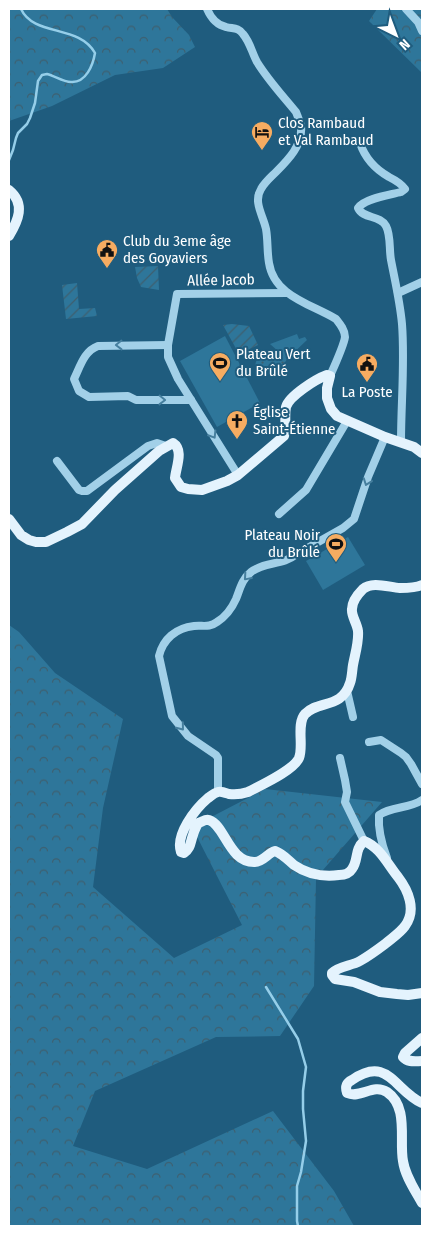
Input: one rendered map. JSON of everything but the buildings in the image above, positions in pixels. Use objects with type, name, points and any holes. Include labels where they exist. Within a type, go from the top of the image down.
[{"type":"main road","points":[[9,190],[17,200],[19,208],[19,216],[9,236]]},
{"type":"main road","points":[[9,518],[21,535],[36,542],[46,542],[82,524],[115,490],[166,446],[173,443],[179,450],[175,478],[181,487],[202,490],[227,481],[238,475],[284,436],[286,431],[286,407],[293,398],[318,378],[327,374],[330,376],[327,388],[328,404],[337,416],[385,437],[414,447],[422,453]]},
{"type":"main road","points":[[422,585],[413,588],[372,585],[367,586],[359,594],[352,604],[351,611],[358,632],[350,684],[347,691],[331,704],[313,708],[303,716],[301,722],[301,750],[296,763],[286,771],[248,792],[241,794],[214,793],[200,805],[187,823],[180,847],[182,853],[186,852],[191,844],[198,823],[206,820],[211,821],[234,852],[246,860],[260,862],[275,851],[307,872],[332,876],[346,874],[350,871],[354,867],[359,846],[364,841],[370,843],[379,851],[402,882],[408,894],[411,907],[409,917],[406,924],[370,956],[336,970],[332,975],[335,979],[354,982],[380,992],[408,995],[422,993]]},
{"type":"main road","points":[[422,1038],[403,1057],[406,1060],[422,1061]]},
{"type":"main road","points":[[422,1103],[414,1099],[390,1077],[378,1071],[369,1071],[360,1075],[350,1081],[346,1088],[347,1093],[352,1095],[374,1089],[387,1092],[393,1097],[402,1122],[402,1160],[404,1168],[422,1203]]},
{"type":"street","points":[[208,9],[210,17],[220,25],[226,28],[235,28],[244,35],[256,61],[296,112],[301,126],[301,136],[292,155],[265,183],[260,190],[258,200],[266,228],[269,264],[273,277],[294,298],[329,315],[341,324],[345,337],[330,376]]},
{"type":"street","points":[[406,9],[418,22],[422,31]]},
{"type":"street","points":[[360,143],[363,152],[371,163],[383,174],[401,184],[405,189],[402,192],[366,202],[358,208],[360,212],[381,221],[387,228],[402,325],[401,442]]},
{"type":"street","points":[[398,294],[422,282]]},
{"type":"street","name":"Allée Jacob","points":[[238,475],[170,364],[168,345],[177,294],[287,293]]},
{"type":"street","points":[[168,345],[98,346],[92,348],[74,379],[79,390],[89,397],[128,396],[136,400],[191,400]]},
{"type":"street","points":[[279,514],[306,490],[348,421]]},
{"type":"street","points":[[218,792],[218,758],[188,736],[171,712],[159,656],[161,647],[170,635],[195,625],[211,626],[221,619],[232,606],[249,573],[255,569],[290,560],[297,554],[343,528],[354,519],[368,477],[385,437]]},
{"type":"street","points":[[57,461],[78,490],[87,491],[148,446],[157,443],[166,446]]},
{"type":"street","points":[[347,691],[353,717]]},
{"type":"street","points":[[369,742],[381,740],[401,753],[412,764],[422,784]]},
{"type":"street","points":[[340,758],[347,792],[345,802],[364,841]]},
{"type":"street","points":[[391,869],[384,850],[379,815],[388,810],[415,804],[422,800]]},
{"type":"green space","points":[[9,9],[167,9],[189,35],[195,47],[163,68],[115,75],[52,106],[9,121]]},
{"type":"green space","points":[[377,9],[422,9],[422,73],[369,21]]},
{"type":"green space","points":[[158,266],[159,290],[141,287],[135,267]]},
{"type":"green space","points":[[77,283],[79,309],[95,308],[97,316],[66,319],[62,285]]},
{"type":"green space","points":[[223,325],[249,326],[258,345],[239,354]]},
{"type":"green space","points":[[297,334],[299,339],[305,337],[307,340],[287,359],[270,344]]},
{"type":"green space","name":"Plateau Vert du Brûlé","points":[[225,336],[260,403],[217,427],[180,361]]},
{"type":"green space","points":[[282,354],[287,359],[278,371],[270,375],[261,373],[256,369],[258,359]]},
{"type":"green space","name":"Plateau Noir du Brûlé","points":[[348,537],[365,565],[323,590],[306,561]]},
{"type":"green space","points":[[9,625],[19,632],[55,673],[123,719],[103,808],[93,887],[174,958],[242,925],[192,827],[265,789],[382,802],[316,878],[314,986],[280,1036],[216,1037],[95,1091],[73,1146],[147,1169],[273,1111],[334,1191],[354,1226],[9,1226]]},
{"type":"waterway","points":[[9,160],[18,133],[30,118],[35,103],[38,81],[42,75],[47,74],[71,82],[81,80],[93,63],[95,53],[88,44],[79,38],[36,24],[27,18],[21,9]]},
{"type":"waterway","points":[[266,987],[298,1039],[306,1067],[303,1091],[306,1141],[297,1186],[298,1226]]},
{"type":"place","name":"Clos Rambaud et Val Rambaud","points":[[262,151]]},
{"type":"place","name":"Club du 3eme âge des Goyaviers","points":[[107,269]]},
{"type":"place","name":"Plateau Vert du Brûlé","points":[[220,382]]},
{"type":"place","name":"La Poste","points":[[367,383]]},
{"type":"place","name":"Église Saint-Étienne","points":[[237,440]]},
{"type":"place","name":"Plateau Noir du Brûlé","points":[[336,563]]}]
